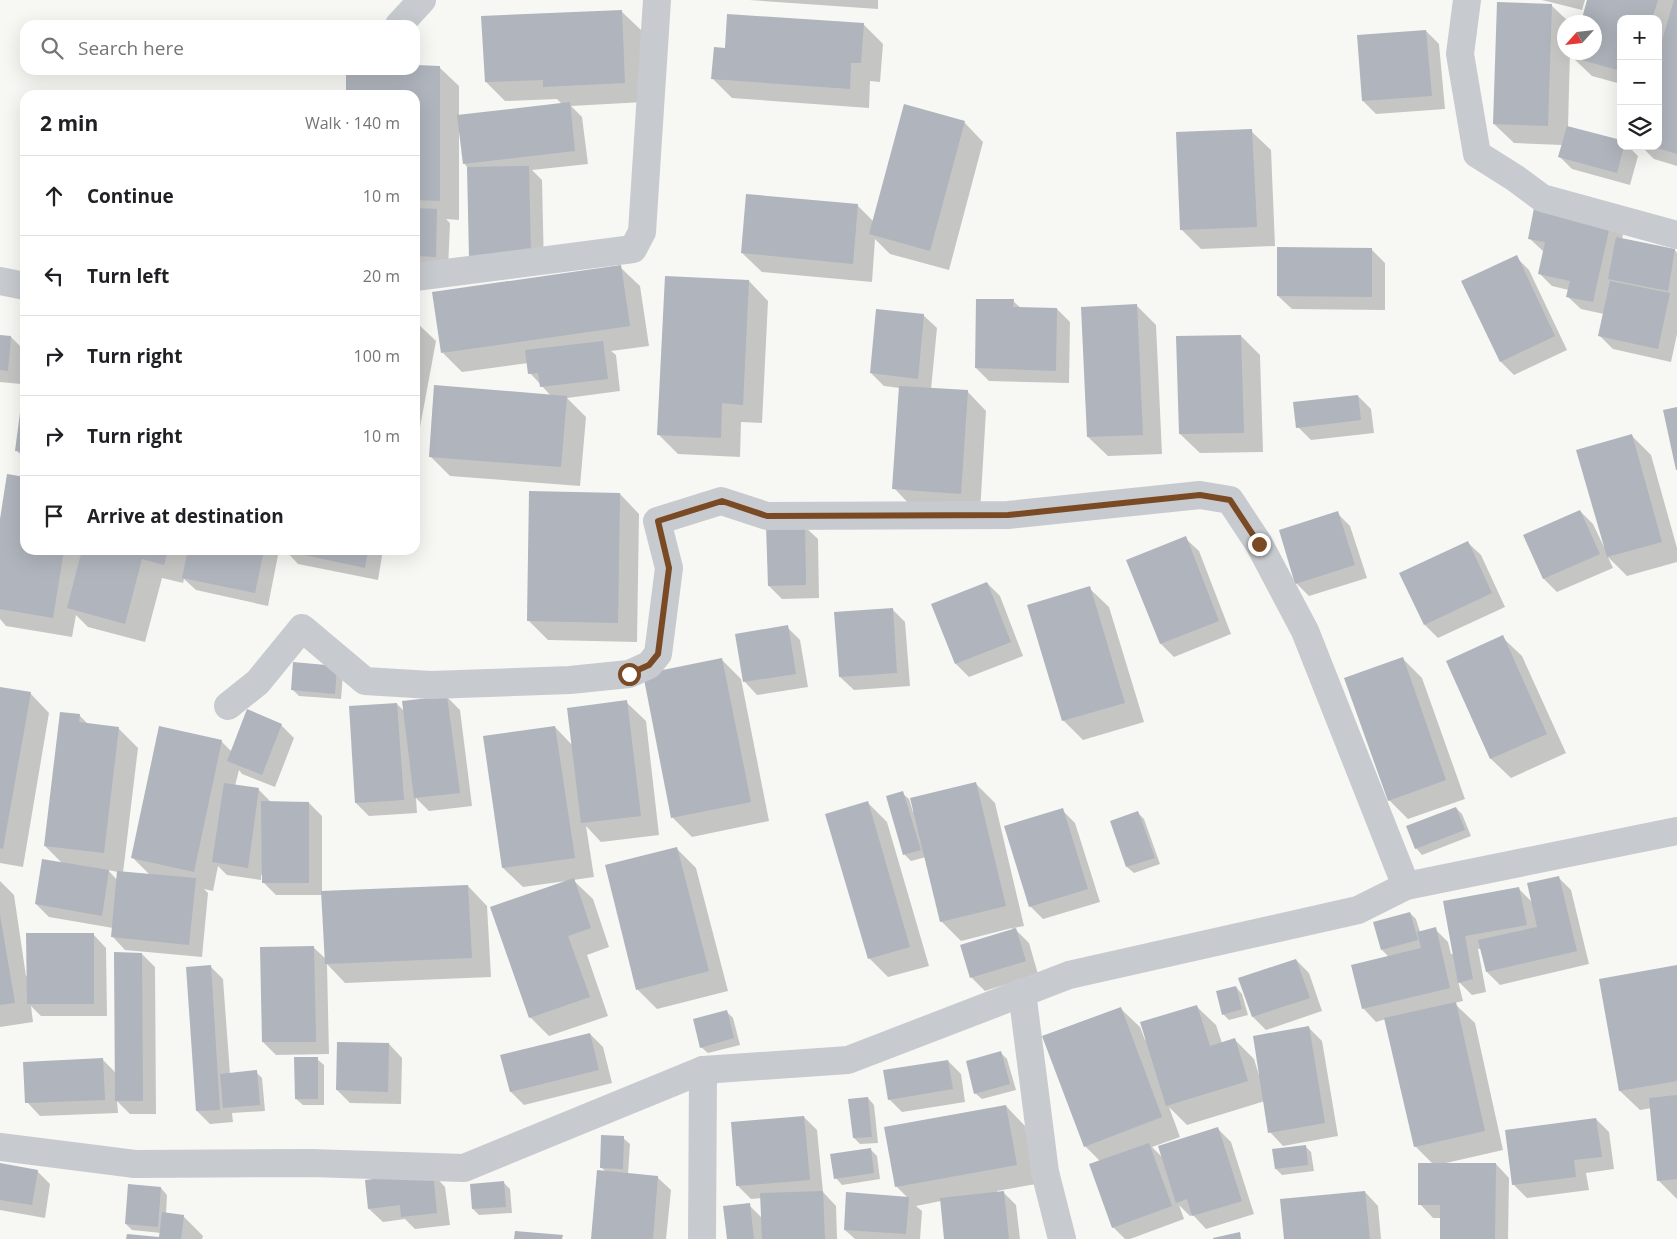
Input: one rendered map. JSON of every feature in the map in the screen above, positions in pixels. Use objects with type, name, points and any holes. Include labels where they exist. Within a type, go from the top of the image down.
[{"type":"street","points":[[403,20],[422,0]]},
{"type":"street","points":[[420,276],[633,249],[642,232],[657,0]]},
{"type":"street","points":[[1467,0],[1460,54],[1477,154],[1542,198],[1677,235]]},
{"type":"street","points":[[0,282],[20,285]]},
{"type":"street","points":[[228,706],[258,682],[302,628],[365,681],[431,685],[570,680],[629,674],[649,665],[658,654],[669,568],[658,521],[722,501],[767,516],[1008,515],[1200,495],[1230,500],[1259,544],[1305,631],[1406,886]]},
{"type":"street","points":[[0,1147],[135,1164],[311,1163],[464,1168],[703,1070],[848,1060],[1069,975],[1358,910],[1406,886],[1677,831]]},
{"type":"street","points":[[1022,992],[1045,1172],[1062,1239]]},
{"type":"street","points":[[702,1239],[703,1070]]},
{"type":"building","points":[[1587,0],[1658,0],[1653,15],[1617,15],[1617,70],[1582,60],[1602,60],[1602,15],[1583,15]]},
{"type":"building","points":[[1674,0],[1677,0],[1677,154],[1662,149],[1662,40]]},
{"type":"building","points":[[1497,2],[1552,4],[1548,126],[1493,124]]},
{"type":"building","points":[[622,10],[625,83],[543,87],[543,80],[485,82],[481,16]]},
{"type":"building","points":[[727,14],[864,23],[861,63],[851,63],[850,89],[711,79],[714,47],[725,48]]},
{"type":"building","points":[[1426,30],[1432,96],[1362,101],[1357,35]]},
{"type":"building","points":[[420,65],[440,66],[440,201],[420,200],[420,90],[346,90],[346,75],[420,75]]},
{"type":"building","points":[[570,102],[575,151],[463,164],[457,115]]},
{"type":"building","points":[[904,104],[965,121],[930,251],[869,234]]},
{"type":"building","points":[[1567,126],[1617,139],[1617,150],[1623,150],[1617,173],[1558,157]]},
{"type":"building","points":[[1252,129],[1257,227],[1180,230],[1176,132]]},
{"type":"building","points":[[529,166],[531,256],[469,257],[467,167]]},
{"type":"building","points":[[746,194],[858,204],[853,264],[741,253]]},
{"type":"building","points":[[1535,203],[1611,221],[1593,302],[1566,297],[1570,281],[1538,274],[1545,242],[1528,239]]},
{"type":"building","points":[[420,208],[437,209],[436,257],[420,256]]},
{"type":"building","points":[[1616,237],[1675,249],[1668,291],[1608,279]]},
{"type":"building","points":[[1277,247],[1372,248],[1372,297],[1277,296]]},
{"type":"building","points":[[1517,255],[1555,336],[1500,362],[1461,281]]},
{"type":"building","points":[[621,265],[630,326],[441,353],[432,292]]},
{"type":"building","points":[[665,276],[749,280],[743,405],[722,403],[721,438],[657,435]]},
{"type":"building","points":[[1610,281],[1670,293],[1658,349],[1598,336]]},
{"type":"building","points":[[976,299],[1014,299],[1013,307],[1057,308],[1056,371],[975,368]]},
{"type":"building","points":[[1137,304],[1143,435],[1087,437],[1081,307]]},
{"type":"building","points":[[876,309],[924,314],[918,379],[870,373]]},
{"type":"building","points":[[0,335],[11,336],[8,371],[0,370]]},
{"type":"building","points":[[1241,335],[1244,433],[1179,434],[1176,336]]},
{"type":"building","points":[[603,341],[608,379],[540,387],[538,373],[528,374],[525,350]]},
{"type":"building","points":[[434,385],[567,396],[561,467],[429,457]]},
{"type":"building","points":[[899,386],[968,390],[961,494],[892,489]]},
{"type":"building","points":[[1358,395],[1361,420],[1296,428],[1293,402]]},
{"type":"building","points":[[1677,407],[1677,470],[1676,470],[1663,410]]},
{"type":"building","points":[[20,413],[20,452],[15,451]]},
{"type":"building","points":[[1632,434],[1662,542],[1607,557],[1576,450]]},
{"type":"building","points":[[7,474],[20,476],[20,555],[63,555],[53,618],[0,609],[0,519]]},
{"type":"building","points":[[529,491],[620,493],[618,623],[527,621]]},
{"type":"building","points":[[1580,510],[1600,554],[1543,579],[1523,535]]},
{"type":"building","points":[[1338,511],[1355,565],[1295,584],[1279,530]]},
{"type":"building","points":[[805,524],[806,585],[768,586],[766,525]]},
{"type":"building","points":[[1186,536],[1219,621],[1160,644],[1126,560]]},
{"type":"building","points":[[1468,541],[1492,593],[1424,625],[1399,573]]},
{"type":"building","points":[[81,555],[167,555],[164,565],[142,559],[125,624],[67,608]]},
{"type":"building","points":[[187,555],[263,555],[255,593],[182,578]]},
{"type":"building","points":[[304,555],[367,555],[365,568]]},
{"type":"building","points":[[987,582],[1011,642],[955,664],[931,604]]},
{"type":"building","points":[[1090,586],[1125,703],[1062,721],[1027,605]]},
{"type":"building","points":[[893,608],[897,673],[839,677],[834,612]]},
{"type":"building","points":[[788,625],[796,674],[743,682],[735,634]]},
{"type":"building","points":[[1503,635],[1547,734],[1490,759],[1446,661]]},
{"type":"building","points":[[1403,657],[1446,780],[1388,801],[1344,678]]},
{"type":"building","points":[[722,658],[751,802],[671,818],[643,674]]},
{"type":"building","points":[[293,662],[337,666],[335,694],[291,690]]},
{"type":"building","points":[[0,687],[31,692],[3,849],[0,848]]},
{"type":"building","points":[[447,696],[460,793],[414,798],[402,701]]},
{"type":"building","points":[[627,700],[641,816],[581,823],[567,708]]},
{"type":"building","points":[[397,703],[404,800],[355,803],[349,706]]},
{"type":"building","points":[[247,709],[282,724],[262,775],[227,761]]},
{"type":"building","points":[[60,712],[80,714],[79,722],[119,727],[104,853],[44,846]]},
{"type":"building","points":[[159,726],[222,740],[194,872],[131,858]]},
{"type":"building","points":[[555,726],[575,858],[502,868],[483,736]]},
{"type":"building","points":[[976,782],[1006,906],[940,922],[910,798]]},
{"type":"building","points":[[224,783],[259,788],[248,868],[212,862]]},
{"type":"building","points":[[903,791],[921,850],[903,855],[886,796]]},
{"type":"building","points":[[261,801],[309,802],[309,883],[262,883]]},
{"type":"building","points":[[868,801],[910,947],[868,959],[825,814]]},
{"type":"building","points":[[1456,807],[1465,830],[1415,849],[1406,826]]},
{"type":"building","points":[[1063,808],[1088,889],[1029,907],[1004,826]]},
{"type":"building","points":[[1138,811],[1155,858],[1126,867],[1110,821]]},
{"type":"building","points":[[677,847],[709,971],[636,990],[605,865]]},
{"type":"building","points":[[42,859],[109,870],[102,916],[35,904]]},
{"type":"building","points":[[117,871],[196,878],[189,945],[111,937]]},
{"type":"building","points":[[1559,876],[1577,951],[1486,972],[1478,940],[1537,927],[1527,883]]},
{"type":"building","points":[[574,878],[591,928],[568,936],[590,997],[529,1018],[490,907]]},
{"type":"building","points":[[468,885],[472,958],[325,964],[321,891]]},
{"type":"building","points":[[1519,887],[1527,925],[1465,936],[1473,979],[1458,983],[1443,901]]},
{"type":"building","points":[[1410,912],[1418,940],[1381,950],[1373,922]]},
{"type":"building","points":[[0,915],[15,1003],[0,1005]]},
{"type":"building","points":[[1436,927],[1450,988],[1362,1009],[1351,965],[1421,948],[1417,932]]},
{"type":"building","points":[[1016,928],[1026,961],[970,978],[960,945]]},
{"type":"building","points":[[26,933],[94,933],[94,1004],[27,1004]]},
{"type":"building","points":[[314,946],[316,1042],[262,1042],[260,947]]},
{"type":"building","points":[[114,952],[142,953],[143,1101],[115,1101]]},
{"type":"building","points":[[1296,959],[1310,998],[1252,1017],[1238,978]]},
{"type":"building","points":[[211,965],[220,1110],[196,1111],[186,967]]},
{"type":"building","points":[[1677,965],[1677,1081],[1619,1091],[1599,979]]},
{"type":"building","points":[[1236,986],[1242,1009],[1222,1015],[1216,991]]},
{"type":"building","points":[[1456,1002],[1485,1131],[1414,1147],[1384,1018]]},
{"type":"building","points":[[1197,1005],[1210,1046],[1235,1038],[1248,1081],[1166,1106],[1140,1022]]},
{"type":"building","points":[[1121,1007],[1162,1117],[1084,1147],[1042,1036]]},
{"type":"building","points":[[727,1010],[734,1038],[700,1048],[693,1019]]},
{"type":"building","points":[[1309,1026],[1325,1123],[1268,1133],[1253,1036]]},
{"type":"building","points":[[590,1033],[599,1070],[510,1092],[500,1055]]},
{"type":"building","points":[[337,1042],[389,1043],[388,1092],[336,1090]]},
{"type":"building","points":[[1001,1051],[1010,1084],[974,1094],[966,1061]]},
{"type":"building","points":[[294,1057],[318,1057],[318,1099],[295,1099]]},
{"type":"building","points":[[103,1058],[105,1100],[25,1103],[23,1062]]},
{"type":"building","points":[[948,1060],[953,1089],[888,1100],[883,1070]]},
{"type":"building","points":[[257,1070],[260,1105],[223,1108],[220,1074]]},
{"type":"building","points":[[1677,1095],[1677,1179],[1657,1181],[1649,1098]]},
{"type":"building","points":[[868,1097],[872,1137],[853,1138],[848,1099]]},
{"type":"building","points":[[1006,1105],[1017,1165],[895,1187],[884,1127]]},
{"type":"building","points":[[804,1116],[810,1180],[736,1186],[731,1122]]},
{"type":"building","points":[[1596,1118],[1602,1157],[1574,1160],[1576,1177],[1512,1185],[1505,1130]]},
{"type":"building","points":[[1218,1127],[1242,1201],[1192,1216],[1187,1199],[1176,1203],[1158,1146]]},
{"type":"building","points":[[601,1135],[624,1136],[623,1169],[600,1168]]},
{"type":"building","points":[[1149,1143],[1172,1206],[1112,1228],[1089,1164]]},
{"type":"building","points":[[1306,1145],[1308,1165],[1275,1169],[1272,1149]]},
{"type":"building","points":[[871,1148],[874,1173],[834,1179],[830,1154]]},
{"type":"building","points":[[0,1163],[38,1170],[32,1205],[0,1200]]},
{"type":"building","points":[[1418,1163],[1496,1163],[1495,1239],[1440,1239],[1440,1205],[1418,1205]]},
{"type":"building","points":[[597,1170],[658,1176],[653,1239],[591,1239]]},
{"type":"building","points":[[433,1172],[437,1213],[401,1217],[400,1205],[368,1209],[365,1180]]},
{"type":"building","points":[[504,1181],[506,1207],[472,1209],[470,1184]]},
{"type":"building","points":[[128,1184],[161,1187],[158,1227],[125,1224]]},
{"type":"building","points":[[823,1191],[825,1239],[762,1239],[760,1193]]},
{"type":"building","points":[[1004,1191],[1009,1239],[944,1239],[940,1198]]},
{"type":"building","points":[[1365,1191],[1370,1239],[1284,1239],[1280,1199]]},
{"type":"building","points":[[846,1192],[909,1197],[906,1234],[844,1230]]},
{"type":"building","points":[[750,1203],[754,1239],[727,1239],[723,1206]]},
{"type":"building","points":[[162,1212],[184,1215],[181,1239],[126,1239],[127,1234],[159,1237]]},
{"type":"building","points":[[515,1231],[563,1235],[562,1239],[514,1239]]},
{"type":"building","points":[[1240,1232],[1241,1239],[1213,1239],[1213,1238]]},
{"type":"route","points":[[629,674],[649,665],[658,654],[669,568],[658,521],[722,501],[767,516],[1008,515],[1200,495],[1230,500],[1259,544]]}]
